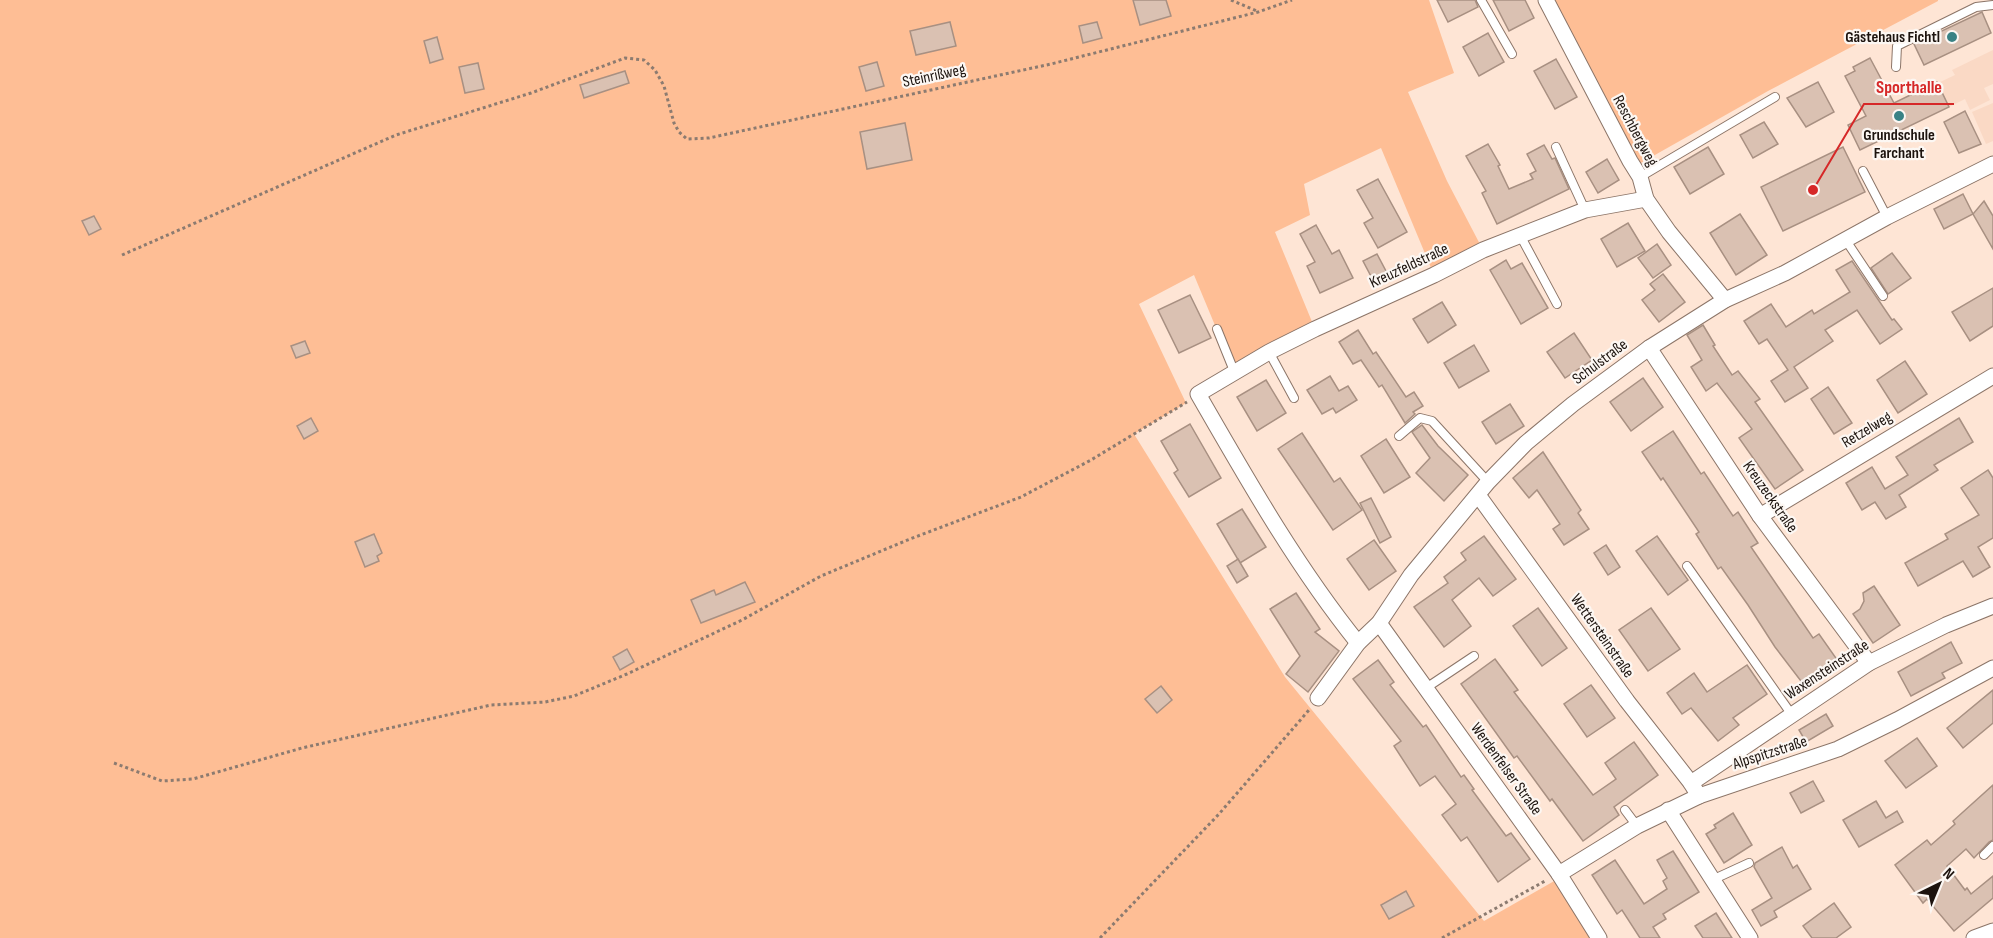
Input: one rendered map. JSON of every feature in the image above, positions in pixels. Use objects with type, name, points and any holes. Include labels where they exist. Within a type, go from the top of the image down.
[{"type":"street","name":"Reschbergweg","points":[[1546,0],[1640,177],[1646,199],[1669,232],[1725,300]]},
{"type":"street","name":"Schulstraße","points":[[1318,698],[1358,644],[1378,623],[1411,575],[1488,482],[1526,443],[1573,404],[1649,348],[1725,300],[1785,273],[1845,239],[1993,164]]},
{"type":"street","name":"Kreuzfeldstraße","points":[[1198,394],[1269,352],[1483,250],[1586,210],[1646,199]]},
{"type":"street","name":"Kreuzeckstraße","points":[[1649,348],[1760,516],[1869,663]]},
{"type":"street","name":"Retzelweg","points":[[1760,516],[1993,376]]},
{"type":"street","points":[[1198,394],[1246,478],[1329,608],[1358,644]]},
{"type":"street","name":"Wettersteinstraße","points":[[1478,495],[1627,701],[1695,789]]},
{"type":"street","name":"Waxensteinstraße","points":[[1695,789],[1792,715],[1869,663],[1946,625],[1993,606]]},
{"type":"street","name":"Werdenfelser Straße","points":[[1378,623],[1559,874],[1599,938]]},
{"type":"street","name":"Alpspitzstraße","points":[[1559,874],[1637,826],[1668,810],[1695,789],[1838,749],[1993,668]]},
{"type":"street","points":[[1668,810],[1750,938]]},
{"type":"street","points":[[1974,938],[1993,931]]},
{"type":"lane","points":[[1481,0],[1512,54]]},
{"type":"lane","points":[[1896,67],[1897,46],[1976,6],[1993,5]]},
{"type":"lane","points":[[1640,177],[1775,97]]},
{"type":"lane","points":[[1556,147],[1586,210]]},
{"type":"lane","points":[[1863,171],[1887,218]]},
{"type":"lane","points":[[1520,235],[1557,304]]},
{"type":"lane","points":[[1845,239],[1883,296]]},
{"type":"lane","points":[[1217,329],[1234,371]]},
{"type":"lane","points":[[1269,352],[1294,398]]},
{"type":"lane","points":[[1399,436],[1420,418],[1432,422],[1488,482]]},
{"type":"lane","points":[[1687,566],[1792,715]]},
{"type":"lane","points":[[1426,688],[1474,656]]},
{"type":"lane","points":[[1625,810],[1637,826]]},
{"type":"lane","points":[[1984,855],[1993,846]]},
{"type":"lane","points":[[1712,880],[1749,863]]},
{"type":"path","points":[[1231,0],[1258,12]]},
{"type":"path","name":"Steinrißweg","points":[[122,255],[396,135],[531,93],[624,58],[644,60],[654,70],[664,86],[674,123],[679,132],[687,139],[709,138],[1051,64],[1258,12],[1292,0]]},
{"type":"path","points":[[114,763],[162,781],[194,779],[302,748],[491,705],[545,702],[574,696],[627,674],[742,620],[821,576],[1021,497],[1091,460],[1198,394]]},
{"type":"path","points":[[1100,938],[1219,814],[1318,698]]},
{"type":"path","points":[[1442,938],[1559,874]]},
{"type":"shaded area","points":[[0,0],[1429,0],[1454,73],[1408,92],[1447,181],[1483,250],[1434,275],[1381,148],[1304,184],[1310,215],[1275,232],[1315,329],[1234,371],[1194,275],[1139,304],[1186,403],[1134,434],[1285,677],[1484,921],[1556,880],[1595,938],[0,938]]},
{"type":"shaded area","points":[[1552,0],[1938,1],[1768,91],[1639,164]]},
{"type":"shaded area","name":"Grundschule Farchant","points":[[1993,50],[1993,84],[1984,88],[1990,100],[1970,110],[1965,99],[1949,107],[1938,83],[1955,75],[1952,70]]},
{"type":"shaded area","name":"Grundschule Farchant","points":[[1993,103],[1993,141],[1986,144],[1972,112]]},
{"type":"building","points":[[1133,0],[1166,0],[1171,16],[1140,25]]},
{"type":"building","points":[[1437,0],[1475,0],[1478,7],[1448,22]]},
{"type":"building","points":[[1493,0],[1525,0],[1534,18],[1509,31]]},
{"type":"building","name":"Gästehaus Fichtl","points":[[1982,12],[1991,33],[1924,65],[1914,44]]},
{"type":"building","points":[[950,22],[956,46],[916,55],[910,31]]},
{"type":"building","points":[[1097,22],[1102,38],[1083,43],[1079,26]]},
{"type":"building","points":[[1488,33],[1504,62],[1479,76],[1463,47]]},
{"type":"building","points":[[437,37],[443,59],[430,63],[424,41]]},
{"type":"building","name":"Grundschule Farchant","points":[[1870,58],[1894,103],[1937,82],[1949,107],[1860,150],[1848,125],[1866,116],[1845,76],[1855,71],[1853,67]]},
{"type":"building","points":[[1556,59],[1577,97],[1555,109],[1534,71]]},
{"type":"building","points":[[877,62],[884,86],[866,91],[859,67]]},
{"type":"building","points":[[478,63],[484,89],[465,93],[459,67]]},
{"type":"building","points":[[625,71],[629,83],[584,98],[580,85]]},
{"type":"building","points":[[1818,82],[1834,112],[1806,127],[1787,98]]},
{"type":"building","points":[[1965,111],[1981,144],[1959,153],[1944,122]]},
{"type":"building","points":[[1764,122],[1778,144],[1753,158],[1740,135]]},
{"type":"building","points":[[905,123],[912,160],[867,169],[860,132]]},
{"type":"building","points":[[1488,144],[1500,165],[1498,166],[1509,189],[1533,179],[1530,174],[1536,171],[1527,154],[1544,145],[1552,159],[1555,158],[1569,189],[1497,224],[1482,193],[1486,191],[1466,156]]},
{"type":"building","points":[[1708,147],[1724,174],[1690,194],[1674,167]]},
{"type":"building","points":[[1843,147],[1865,192],[1783,231],[1761,187]]},
{"type":"building","points":[[1607,159],[1619,180],[1598,193],[1586,172]]},
{"type":"building","points":[[1378,179],[1407,232],[1378,248],[1364,223],[1373,218],[1357,190]]},
{"type":"building","points":[[1963,194],[1973,214],[1944,229],[1934,209]]},
{"type":"building","points":[[1984,201],[1993,216],[1993,249],[1973,214]]},
{"type":"building","points":[[1740,214],[1767,255],[1736,275],[1710,233]]},
{"type":"building","points":[[94,216],[101,229],[89,235],[82,221]]},
{"type":"building","points":[[1628,223],[1645,251],[1617,267],[1601,239]]},
{"type":"building","points":[[1316,225],[1332,254],[1339,250],[1353,278],[1320,293],[1307,266],[1315,262],[1300,234]]},
{"type":"building","points":[[1657,244],[1671,265],[1653,278],[1638,258]]},
{"type":"building","points":[[1892,253],[1911,278],[1888,294],[1871,268]]},
{"type":"building","points":[[1377,254],[1387,273],[1373,280],[1363,261]]},
{"type":"building","points":[[1506,260],[1511,269],[1522,263],[1548,308],[1521,324],[1490,270]]},
{"type":"building","points":[[1852,261],[1892,320],[1894,319],[1902,329],[1880,344],[1857,310],[1825,330],[1833,341],[1794,367],[1808,388],[1785,402],[1771,381],[1788,370],[1767,339],[1759,344],[1744,321],[1771,304],[1786,327],[1812,310],[1814,314],[1850,292],[1836,270]]},
{"type":"building","points":[[1663,274],[1685,302],[1659,322],[1642,300],[1655,290],[1650,284]]},
{"type":"building","points":[[1993,288],[1993,326],[1970,341],[1952,312]]},
{"type":"building","points":[[1190,295],[1211,338],[1179,353],[1158,310]]},
{"type":"building","points":[[1442,302],[1456,325],[1428,343],[1413,319]]},
{"type":"building","points":[[1703,325],[1715,345],[1713,346],[1732,375],[1738,371],[1760,399],[1755,402],[1803,470],[1775,489],[1739,438],[1752,429],[1717,383],[1706,391],[1691,367],[1702,360],[1687,335]]},
{"type":"building","points":[[1358,330],[1373,354],[1376,352],[1406,397],[1414,392],[1423,406],[1413,412],[1415,414],[1405,423],[1382,385],[1379,387],[1361,360],[1353,364],[1339,342]]},
{"type":"building","points":[[1574,333],[1592,360],[1565,378],[1547,352]]},
{"type":"building","points":[[305,341],[310,353],[296,358],[291,346]]},
{"type":"building","points":[[1474,345],[1489,371],[1459,388],[1444,363]]},
{"type":"building","points":[[1905,361],[1927,394],[1898,413],[1877,380]]},
{"type":"building","points":[[1330,376],[1339,391],[1348,386],[1357,400],[1336,413],[1333,408],[1322,414],[1307,390]]},
{"type":"building","points":[[1643,378],[1663,407],[1631,431],[1610,402]]},
{"type":"building","points":[[1266,380],[1286,413],[1257,431],[1237,397]]},
{"type":"building","points":[[1828,387],[1852,423],[1834,434],[1811,399]]},
{"type":"building","points":[[1510,404],[1524,426],[1496,444],[1482,422]]},
{"type":"building","points":[[311,418],[318,431],[304,439],[297,426]]},
{"type":"building","points":[[1959,418],[1973,442],[1934,465],[1938,470],[1899,495],[1906,507],[1886,519],[1875,502],[1862,510],[1846,483],[1872,467],[1885,489],[1908,475],[1896,457]]},
{"type":"building","points":[[1190,424],[1221,478],[1189,497],[1174,473],[1178,470],[1161,441]]},
{"type":"building","points":[[1422,425],[1438,446],[1468,475],[1444,501],[1416,473],[1430,458],[1412,432]]},
{"type":"building","points":[[1673,431],[1701,474],[1704,472],[1733,516],[1738,512],[1758,543],[1751,547],[1813,638],[1819,634],[1838,661],[1804,685],[1775,647],[1721,567],[1718,569],[1696,534],[1699,532],[1663,478],[1661,480],[1642,452]]},
{"type":"building","points":[[1302,433],[1334,482],[1340,478],[1362,510],[1333,530],[1278,449]]},
{"type":"building","points":[[1386,439],[1410,477],[1384,493],[1361,456]]},
{"type":"building","points":[[1543,452],[1581,510],[1578,513],[1589,529],[1564,545],[1553,529],[1560,524],[1537,490],[1529,498],[1513,478]]},
{"type":"building","points":[[1988,470],[1993,478],[1993,538],[1978,547],[1990,567],[1973,577],[1963,561],[1918,586],[1905,563],[1948,539],[1945,534],[1979,515],[1961,488]]},
{"type":"building","points":[[1371,498],[1391,537],[1380,543],[1360,503]]},
{"type":"building","points":[[1242,509],[1266,547],[1240,563],[1217,524]]},
{"type":"building","points":[[374,534],[382,553],[377,556],[379,561],[365,567],[355,542]]},
{"type":"building","points":[[1484,536],[1516,579],[1493,596],[1479,578],[1452,600],[1471,626],[1444,647],[1414,607],[1448,583],[1444,577],[1466,560],[1461,553]]},
{"type":"building","points":[[1657,536],[1688,580],[1668,595],[1636,551]]},
{"type":"building","points":[[1374,540],[1396,571],[1369,590],[1347,559]]},
{"type":"building","points":[[1606,545],[1620,567],[1608,575],[1594,553]]},
{"type":"building","points":[[1238,559],[1248,576],[1237,583],[1227,566]]},
{"type":"building","points":[[745,582],[755,602],[701,623],[691,600],[714,590],[716,595]]},
{"type":"building","points":[[1874,586],[1900,625],[1873,643],[1853,614],[1860,609],[1864,601],[1863,593]]},
{"type":"building","points":[[1296,593],[1320,629],[1315,632],[1339,651],[1308,692],[1286,674],[1300,656],[1270,609]]},
{"type":"building","points":[[1538,608],[1567,648],[1542,666],[1513,626]]},
{"type":"building","points":[[1651,608],[1680,649],[1648,671],[1619,630]]},
{"type":"building","points":[[1951,642],[1962,663],[1942,673],[1945,678],[1911,696],[1898,672]]},
{"type":"building","points":[[627,649],[634,662],[620,670],[613,657]]},
{"type":"building","points":[[1495,659],[1518,690],[1514,692],[1593,795],[1616,779],[1605,763],[1634,742],[1658,775],[1614,807],[1619,815],[1583,841],[1517,756],[1514,758],[1461,684]]},
{"type":"building","points":[[1378,660],[1394,682],[1390,685],[1423,727],[1426,725],[1461,777],[1464,775],[1474,789],[1472,790],[1506,836],[1511,833],[1530,859],[1498,882],[1467,837],[1461,841],[1442,815],[1456,804],[1435,776],[1420,786],[1394,746],[1401,741],[1353,679]]},
{"type":"building","points":[[1747,665],[1767,694],[1733,718],[1739,725],[1718,741],[1691,708],[1682,714],[1667,693],[1694,673],[1707,692]]},
{"type":"building","points":[[1591,685],[1615,718],[1587,737],[1564,704]]},
{"type":"building","points":[[1161,686],[1172,700],[1157,713],[1145,699]]},
{"type":"building","points":[[1993,690],[1993,723],[1963,748],[1947,728]]},
{"type":"building","points":[[1826,714],[1833,726],[1806,742],[1799,730]]},
{"type":"building","points":[[1917,738],[1937,766],[1906,788],[1885,761]]},
{"type":"building","points":[[1813,781],[1824,801],[1801,813],[1790,793]]},
{"type":"building","points":[[1993,785],[1993,840],[1974,858],[1966,849],[1947,866],[1965,890],[1967,888],[1971,894],[1993,876],[1993,898],[1954,931],[1927,899],[1923,903],[1895,865],[1927,840],[1931,845],[1955,824],[1953,821]]},
{"type":"building","points":[[1876,801],[1886,818],[1897,811],[1903,822],[1859,847],[1843,820]]},
{"type":"building","points":[[1733,813],[1752,845],[1724,863],[1706,834],[1716,828],[1714,825]]},
{"type":"building","points":[[1782,847],[1793,868],[1797,865],[1811,889],[1774,911],[1777,917],[1761,926],[1752,910],[1772,898],[1754,867],[1755,863]]},
{"type":"building","points":[[1673,851],[1699,892],[1663,914],[1666,919],[1653,927],[1660,938],[1640,938],[1622,910],[1617,914],[1592,875],[1615,860],[1644,904],[1667,889],[1663,881],[1667,878],[1657,860]]},
{"type":"building","points":[[1406,891],[1414,906],[1389,919],[1381,905]]},
{"type":"building","points":[[1834,903],[1851,927],[1836,938],[1812,938],[1803,926]]},
{"type":"building","points":[[1716,913],[1732,938],[1703,938],[1695,926]]},
{"type":"place","name":"Gästehaus Fichtl","points":[[1952,37]]},
{"type":"place","name":"Grundschule Farchant","points":[[1899,116]]},
{"type":"place","name":"Sporthalle","points":[[1813,190]]}]
